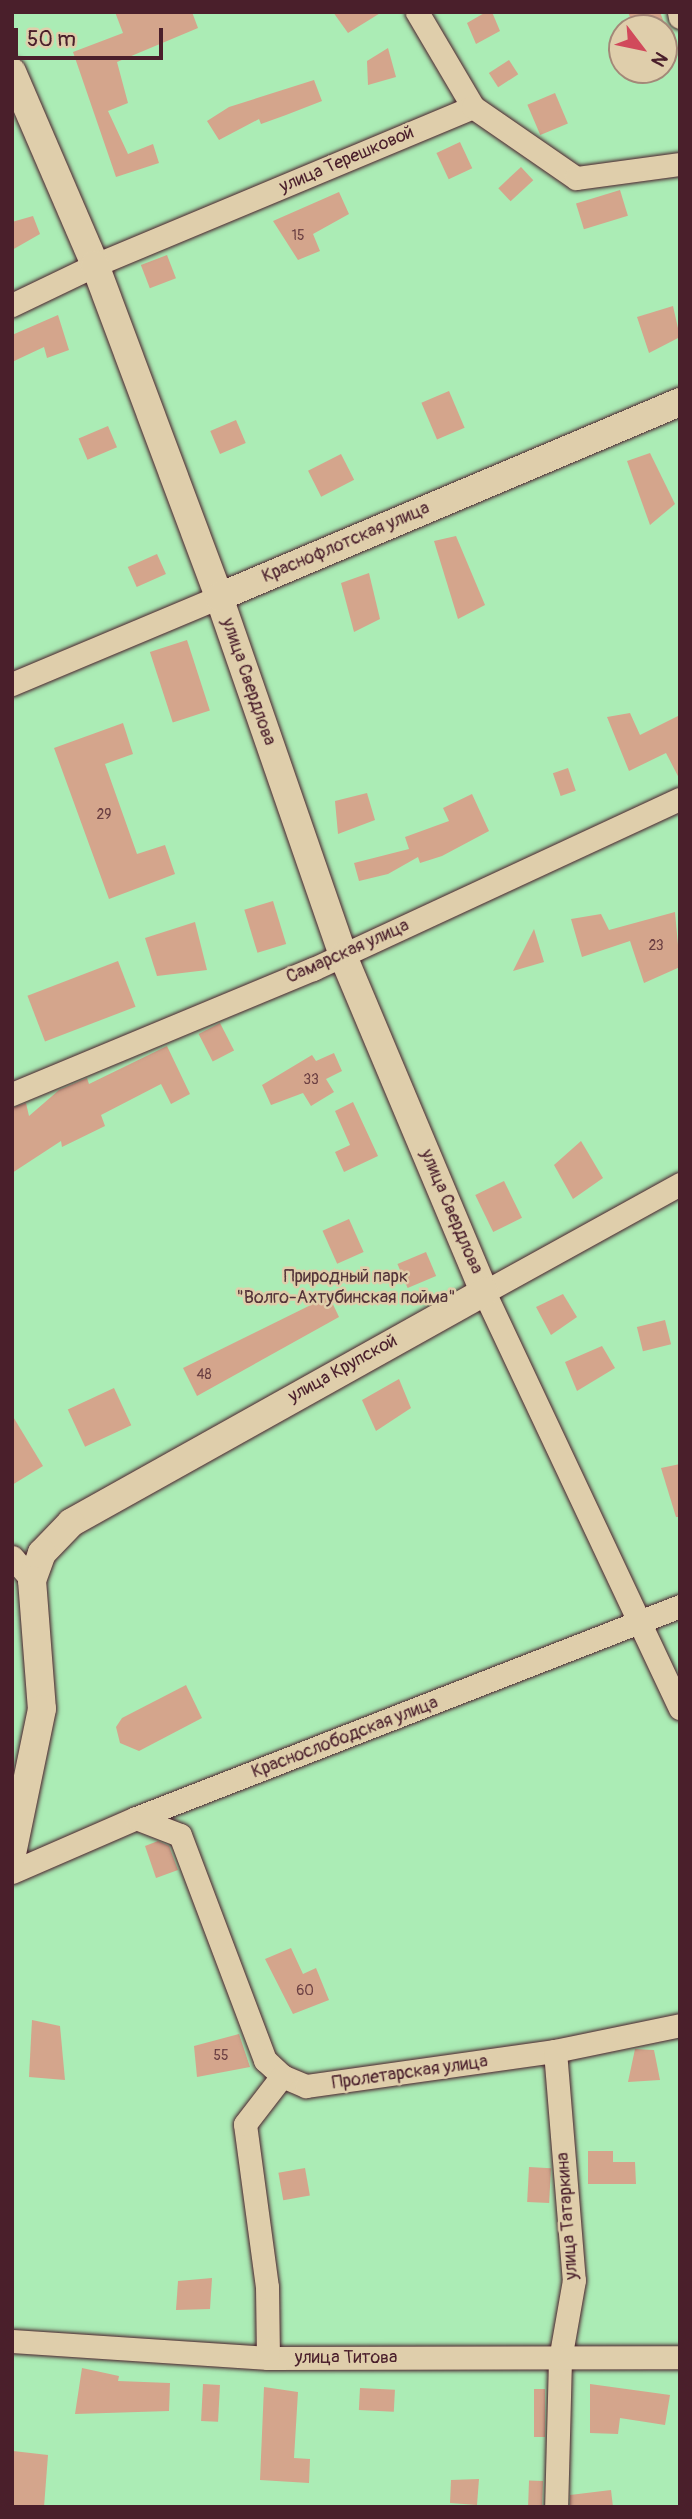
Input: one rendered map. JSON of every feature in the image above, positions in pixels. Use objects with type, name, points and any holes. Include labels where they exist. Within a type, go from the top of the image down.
[{"type":"street","points":[[417,12],[473,107],[576,178],[680,164]]},
{"type":"street","name":"улица Свердлова","points":[[12,72],[18,101],[95,265],[219,597],[343,956],[484,1292]]},
{"type":"street","name":"улица Терешковой","points":[[12,305],[95,265],[473,107]]},
{"type":"street","name":"Краснофлотская улица","points":[[12,684],[680,402]]},
{"type":"street","name":"Самарская улица","points":[[12,1094],[343,956],[680,799]]},
{"type":"street","name":"улица Крупской","points":[[32,1580],[42,1553],[71,1522],[680,1184]]},
{"type":"street","points":[[484,1292],[638,1626],[680,1708]]},
{"type":"street","points":[[12,1557],[32,1580],[43,1660],[42,1709],[12,1854]]},
{"type":"street","name":"Краснослободская улица","points":[[12,1872],[135,1818],[638,1626],[680,1606]]},
{"type":"street","points":[[135,1818],[180,1835],[265,2060],[282,2076],[245,2124],[267,2287],[268,2358]]},
{"type":"street","name":"Пролетарская улица","points":[[282,2076],[306,2086],[334,2085],[555,2051],[680,2025]]},
{"type":"street","name":"улица Татаркина","points":[[555,2051],[574,2280],[560,2359],[556,2507]]},
{"type":"street","name":"улица Титова","points":[[12,2341],[268,2358],[680,2357]]},
{"type":"green space","name":"Природный парк \"Волго-Ахтубинская пойма\"","points":[[12,12],[680,12],[680,2507],[12,2507]]},
{"type":"building","points":[[115,12],[192,12],[198,28],[117,62],[128,103],[108,111],[128,154],[153,144],[159,163],[116,177],[73,52],[123,33]]},
{"type":"building","points":[[333,12],[382,12],[348,33]]},
{"type":"building","points":[[486,12],[492,12],[500,31],[476,44],[467,23]]},
{"type":"building","points":[[628,12],[661,14],[629,14]]},
{"type":"building","points":[[388,48],[396,77],[368,85],[367,61]]},
{"type":"building","points":[[509,60],[518,74],[498,87],[489,73]]},
{"type":"building","points":[[314,80],[322,101],[286,115],[261,124],[259,119],[219,140],[207,121],[229,107]]},
{"type":"building","points":[[555,93],[568,123],[540,135],[527,105]]},
{"type":"building","points":[[460,142],[472,168],[449,179],[436,153]]},
{"type":"building","points":[[521,167],[533,180],[511,201],[498,188]]},
{"type":"building","points":[[620,190],[628,216],[584,229],[576,203]]},
{"type":"building","points":[[339,192],[349,214],[313,234],[320,251],[298,260],[273,221]]},
{"type":"building","points":[[33,216],[40,234],[12,250],[12,222]]},
{"type":"building","points":[[167,255],[176,278],[150,288],[141,265]]},
{"type":"building","points":[[673,306],[680,337],[649,353],[637,317]]},
{"type":"building","points":[[58,315],[69,350],[47,358],[44,347],[12,362],[12,335]]},
{"type":"building","points":[[449,391],[465,428],[437,440],[421,403]]},
{"type":"building","points":[[236,420],[246,443],[220,454],[210,431]]},
{"type":"building","points":[[108,426],[117,447],[88,460],[79,439]]},
{"type":"building","points":[[650,453],[675,504],[650,525],[627,461]]},
{"type":"building","points":[[341,454],[354,480],[321,497],[308,471]]},
{"type":"building","points":[[456,536],[485,605],[458,619],[434,541]]},
{"type":"building","points":[[157,554],[166,574],[137,587],[128,567]]},
{"type":"building","points":[[369,573],[380,619],[354,632],[341,583]]},
{"type":"building","points":[[187,640],[210,710],[173,722],[150,652]]},
{"type":"building","points":[[630,713],[640,735],[680,715],[680,780],[666,753],[629,771],[607,717]]},
{"type":"building","points":[[123,723],[133,754],[105,764],[137,854],[165,845],[175,874],[109,899],[54,748]]},
{"type":"building","points":[[568,768],[576,791],[561,796],[553,773]]},
{"type":"building","points":[[367,793],[375,820],[338,834],[335,801]]},
{"type":"building","points":[[472,794],[489,831],[442,856],[420,863],[418,857],[388,874],[359,881],[354,863],[409,849],[405,837],[449,821],[443,808]]},
{"type":"building","points":[[273,901],[286,944],[257,953],[244,910]]},
{"type":"building","points":[[675,912],[680,967],[644,983],[630,941],[582,957],[571,919],[601,914],[609,930]]},
{"type":"building","points":[[195,922],[207,970],[157,976],[145,938]]},
{"type":"building","points":[[534,929],[544,962],[513,971]]},
{"type":"building","points":[[118,961],[136,1007],[45,1042],[27,996]]},
{"type":"building","points":[[220,1023],[234,1051],[213,1062],[199,1034]]},
{"type":"building","points":[[167,1046],[190,1094],[171,1104],[161,1084],[101,1115],[105,1126],[62,1147],[61,1141],[12,1173],[12,1108],[26,1103],[29,1116],[59,1090],[87,1078],[89,1084]]},
{"type":"building","points":[[334,1053],[342,1071],[326,1079],[334,1092],[311,1106],[303,1093],[271,1105],[262,1085],[312,1055],[316,1061]]},
{"type":"building","points":[[353,1102],[378,1156],[344,1172],[335,1152],[350,1145],[335,1111]]},
{"type":"building","points":[[581,1141],[603,1178],[573,1199],[554,1165]]},
{"type":"building","points":[[504,1181],[522,1218],[493,1232],[475,1195]]},
{"type":"building","points":[[349,1219],[364,1252],[337,1264],[323,1231]]},
{"type":"building","points":[[426,1252],[436,1276],[408,1288],[397,1264]]},
{"type":"building","points":[[563,1294],[577,1317],[551,1335],[536,1307]]},
{"type":"building","points":[[329,1296],[339,1317],[197,1396],[183,1368]]},
{"type":"building","points":[[665,1320],[671,1344],[643,1351],[637,1327]]},
{"type":"building","points":[[602,1346],[615,1368],[577,1391],[565,1362]]},
{"type":"building","points":[[399,1379],[411,1408],[376,1431],[362,1400]]},
{"type":"building","points":[[114,1388],[131,1425],[85,1447],[68,1410]]},
{"type":"building","points":[[12,1415],[43,1466],[12,1485]]},
{"type":"building","points":[[680,1464],[680,1517],[676,1517],[661,1468]]},
{"type":"building","points":[[186,1685],[202,1718],[139,1751],[120,1743],[116,1727],[122,1718]]},
{"type":"building","points":[[158,1841],[169,1846],[178,1870],[156,1878],[145,1846]]},
{"type":"building","points":[[291,1948],[303,1974],[316,1968],[329,2000],[293,2014],[265,1959]]},
{"type":"building","points":[[32,2020],[60,2026],[65,2080],[29,2077]]},
{"type":"building","points":[[239,2034],[250,2067],[197,2077],[194,2046]]},
{"type":"building","points":[[635,2049],[654,2050],[660,2080],[628,2082]]},
{"type":"building","points":[[588,2151],[613,2151],[613,2162],[635,2162],[636,2184],[588,2184]]},
{"type":"building","points":[[529,2167],[551,2168],[549,2203],[527,2202]]},
{"type":"building","points":[[305,2168],[310,2196],[283,2200],[278,2173]]},
{"type":"building","points":[[212,2278],[210,2309],[176,2310],[178,2281]]},
{"type":"building","points":[[82,2368],[119,2376],[118,2381],[170,2383],[169,2411],[75,2414]]},
{"type":"building","points":[[203,2384],[220,2385],[218,2422],[201,2421]]},
{"type":"building","points":[[590,2384],[670,2395],[665,2425],[620,2418],[618,2434],[590,2433]]},
{"type":"building","points":[[264,2387],[298,2392],[294,2458],[310,2459],[309,2483],[260,2480]]},
{"type":"building","points":[[360,2388],[395,2390],[394,2412],[359,2410]]},
{"type":"building","points":[[534,2389],[545,2389],[545,2437],[534,2437]]},
{"type":"building","points":[[13,2451],[48,2455],[44,2507],[12,2507]]},
{"type":"building","points":[[479,2479],[477,2505],[450,2503],[451,2480]]},
{"type":"building","points":[[529,2481],[543,2481],[542,2507],[528,2506]]},
{"type":"building","points":[[611,2490],[613,2507],[570,2507],[570,2495]]}]
